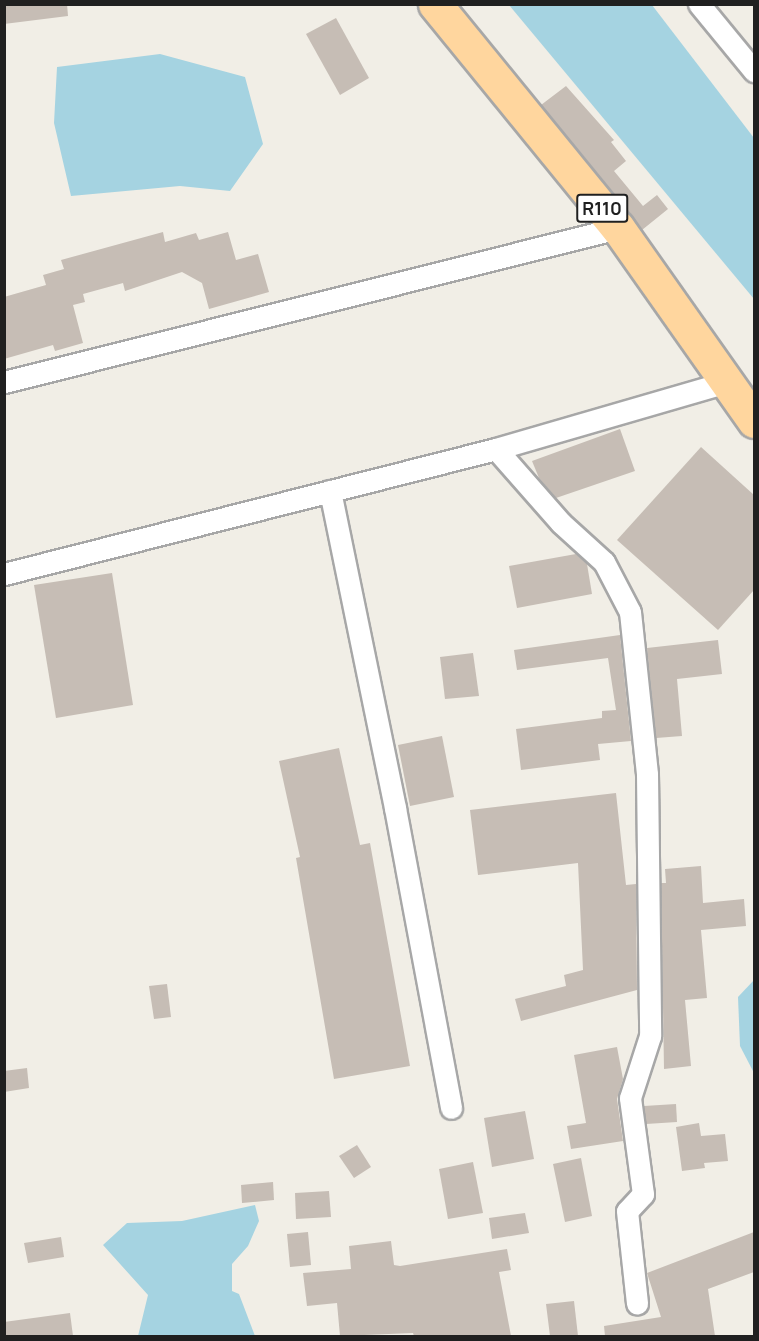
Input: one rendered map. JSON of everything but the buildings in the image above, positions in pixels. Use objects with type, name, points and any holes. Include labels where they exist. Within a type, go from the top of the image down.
[{"type":"main road","name":"R110","points":[[435,4],[618,228],[754,422]]},
{"type":"street","points":[[699,4],[754,71]]},
{"type":"street","points":[[4,382],[618,228]]},
{"type":"street","points":[[4,574],[496,449],[727,382]]},
{"type":"street","points":[[496,449],[561,523],[604,562],[630,612],[647,774],[650,988],[650,1036],[630,1098],[643,1194],[627,1211],[637,1303]]},
{"type":"street","points":[[330,491],[395,808],[451,1108]]},
{"type":"water","points":[[509,5],[652,5],[754,138],[754,299]]},
{"type":"water","points":[[160,54],[245,77],[263,144],[230,191],[180,186],[71,196],[54,123],[57,67]]},
{"type":"water","points":[[754,980],[754,1073],[740,1046],[738,997]]},
{"type":"water","points":[[255,1205],[259,1221],[248,1246],[232,1264],[232,1291],[239,1294],[255,1336],[138,1336],[148,1295],[103,1245],[127,1223],[182,1221]]}]
